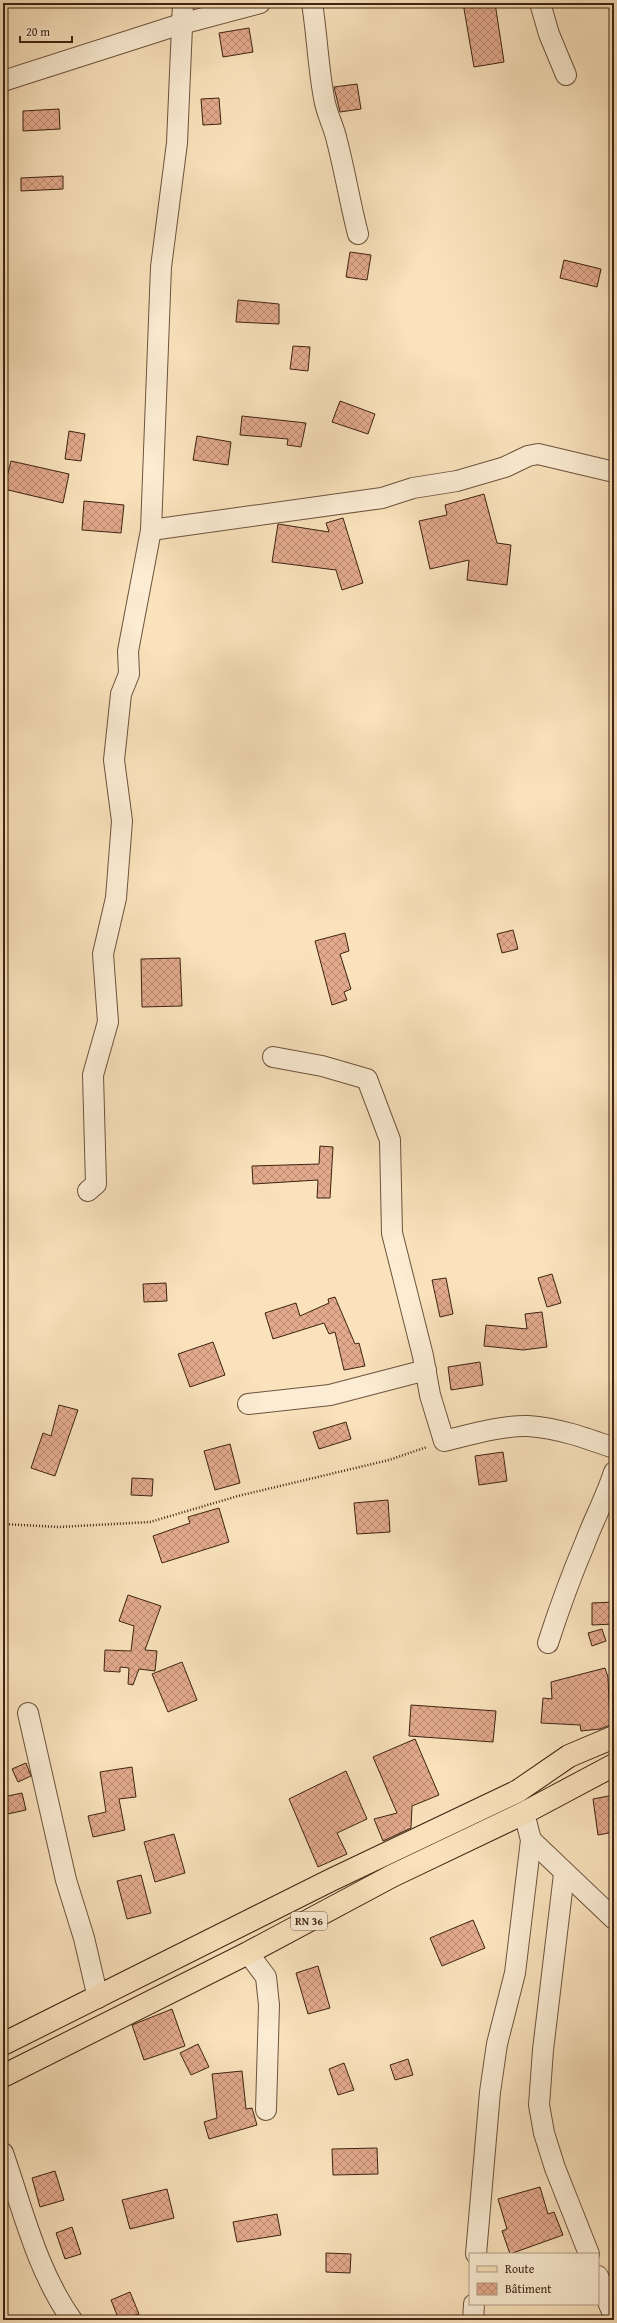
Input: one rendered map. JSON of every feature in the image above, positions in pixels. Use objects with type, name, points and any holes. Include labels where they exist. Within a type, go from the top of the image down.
[{"type":"main road","name":"RN 36","points":[[3,2044],[98,1998],[331,1880],[518,1791],[569,1756],[614,1737]]},
{"type":"main road","name":"RN 36","points":[[3,2076],[248,1953],[392,1876],[524,1813],[614,1765]]},
{"type":"street","points":[[88,1191],[96,1184],[93,1075],[108,1022],[103,954],[116,898],[122,821],[114,760],[120,694],[129,674],[128,651],[151,530],[161,266],[177,143],[183,3]]},
{"type":"street","points":[[3,81],[181,24],[260,3]]},
{"type":"street","points":[[312,3],[317,31],[324,97],[328,117],[337,140],[347,192],[358,234]]},
{"type":"street","points":[[540,3],[549,34],[566,74]]},
{"type":"street","points":[[151,530],[382,498],[413,488],[457,481],[505,467],[528,456],[538,454],[614,472]]},
{"type":"street","points":[[273,1057],[322,1066],[367,1079],[390,1140],[392,1233],[426,1370],[430,1395],[444,1440],[482,1432],[527,1426],[558,1430],[614,1448]]},
{"type":"street","points":[[248,1404],[330,1395],[426,1370]]},
{"type":"street","points":[[548,1643],[560,1606],[585,1542],[606,1498],[614,1472]]},
{"type":"street","points":[[28,1714],[66,1880],[84,1938],[98,1998]]},
{"type":"street","points":[[476,2253],[490,2092],[497,2044],[515,1973],[531,1840],[524,1813]]},
{"type":"street","points":[[531,1840],[564,1874],[614,1920]]},
{"type":"street","points":[[564,1874],[543,2050],[539,2105],[544,2133],[555,2168],[589,2253]]},
{"type":"street","points":[[248,1953],[266,1977],[269,2005],[266,2110]]},
{"type":"street","points":[[3,2153],[39,2260],[62,2306],[72,2320]]},
{"type":"street","points":[[599,2279],[614,2317]]},
{"type":"street","points":[[473,2320],[474,2305]]},
{"type":"path","points":[[3,1524],[59,1526],[150,1522],[238,1496],[389,1460],[444,1440]]},
{"type":"building","points":[[463,3],[495,3],[504,62],[474,67]]},
{"type":"building","points":[[249,28],[253,52],[223,57],[219,33]]},
{"type":"building","points":[[357,84],[361,109],[340,112],[334,87]]},
{"type":"building","points":[[219,98],[221,124],[203,125],[201,99]]},
{"type":"building","points":[[59,109],[60,129],[23,131],[23,111]]},
{"type":"building","points":[[63,176],[63,189],[21,191],[21,178]]},
{"type":"building","points":[[350,252],[371,255],[367,280],[346,277]]},
{"type":"building","points":[[564,260],[601,269],[597,287],[560,278]]},
{"type":"building","points":[[238,300],[279,304],[279,324],[236,322]]},
{"type":"building","points":[[293,346],[310,347],[308,371],[290,369]]},
{"type":"building","points":[[340,401],[375,414],[368,434],[332,422]]},
{"type":"building","points":[[242,416],[306,423],[301,447],[287,445],[288,439],[240,435]]},
{"type":"building","points":[[69,431],[85,434],[81,461],[65,459]]},
{"type":"building","points":[[197,436],[231,442],[228,465],[193,460]]},
{"type":"building","points":[[11,461],[69,474],[63,503],[4,489]]},
{"type":"building","points":[[484,494],[497,543],[511,545],[507,585],[467,580],[469,560],[430,569],[419,521],[447,515],[445,505]]},
{"type":"building","points":[[84,501],[124,505],[121,533],[82,530]]},
{"type":"building","points":[[343,518],[363,583],[342,590],[336,570],[272,562],[278,524],[329,532],[326,523]]},
{"type":"building","points":[[513,930],[518,949],[502,953],[497,934]]},
{"type":"building","points":[[345,933],[349,951],[340,954],[351,989],[344,992],[347,1000],[332,1005],[315,941]]},
{"type":"building","points":[[180,958],[182,1006],[142,1007],[141,959]]},
{"type":"building","points":[[320,1146],[333,1147],[330,1198],[317,1198],[318,1180],[253,1184],[252,1166],[319,1164]]},
{"type":"building","points":[[552,1274],[561,1303],[547,1307],[538,1278]]},
{"type":"building","points":[[446,1278],[453,1314],[440,1317],[432,1280]]},
{"type":"building","points":[[166,1283],[167,1301],[144,1302],[143,1284]]},
{"type":"building","points":[[335,1297],[355,1344],[359,1343],[365,1366],[344,1370],[335,1332],[329,1334],[324,1323],[273,1339],[265,1313],[296,1303],[300,1316],[329,1303],[328,1299]]},
{"type":"building","points":[[542,1312],[547,1347],[523,1350],[484,1346],[486,1325],[527,1329],[525,1314]]},
{"type":"building","points":[[213,1342],[225,1375],[190,1387],[178,1354]]},
{"type":"building","points":[[480,1362],[483,1385],[451,1390],[448,1367]]},
{"type":"building","points":[[59,1405],[78,1410],[55,1476],[31,1468],[43,1433],[51,1436]]},
{"type":"building","points":[[346,1422],[351,1439],[319,1449],[313,1432]]},
{"type":"building","points":[[230,1444],[240,1483],[215,1490],[204,1451]]},
{"type":"building","points":[[503,1452],[507,1481],[479,1485],[475,1456]]},
{"type":"building","points":[[132,1478],[153,1479],[152,1496],[131,1495]]},
{"type":"building","points":[[388,1500],[390,1532],[357,1534],[354,1503]]},
{"type":"building","points":[[219,1508],[229,1542],[162,1563],[153,1536],[190,1523],[188,1517]]},
{"type":"building","points":[[128,1595],[161,1606],[145,1650],[157,1651],[155,1671],[139,1669],[133,1685],[128,1684],[129,1668],[120,1667],[120,1672],[104,1671],[105,1650],[131,1651],[134,1626],[119,1621]]},
{"type":"building","points":[[614,1602],[614,1624],[592,1625],[592,1603]]},
{"type":"building","points":[[602,1629],[606,1641],[592,1646],[588,1633]]},
{"type":"building","points":[[182,1662],[197,1700],[168,1712],[152,1674]]},
{"type":"building","points":[[605,1668],[608,1677],[610,1725],[600,1729],[581,1731],[580,1725],[541,1723],[543,1698],[552,1699],[551,1682]]},
{"type":"building","points":[[411,1705],[496,1711],[493,1742],[409,1736]]},
{"type":"building","points":[[415,1739],[439,1795],[412,1806],[411,1828],[383,1841],[374,1819],[397,1813],[373,1757]]},
{"type":"building","points":[[26,1763],[31,1776],[18,1782],[12,1769]]},
{"type":"building","points":[[132,1767],[136,1797],[119,1799],[125,1830],[93,1837],[88,1816],[106,1812],[100,1772]]},
{"type":"building","points":[[346,1771],[367,1819],[337,1833],[347,1854],[318,1867],[289,1799]]},
{"type":"building","points":[[22,1793],[26,1810],[3,1815],[3,1797]]},
{"type":"building","points":[[614,1795],[614,1832],[598,1835],[593,1799]]},
{"type":"building","points":[[174,1834],[185,1873],[155,1882],[144,1842]]},
{"type":"building","points":[[141,1875],[151,1913],[127,1919],[117,1881]]},
{"type":"building","points":[[473,1920],[485,1948],[442,1966],[430,1938]]},
{"type":"building","points":[[318,1966],[330,2008],[308,2014],[296,1973]]},
{"type":"building","points":[[172,2009],[185,2046],[144,2060],[132,2025]]},
{"type":"building","points":[[198,2044],[209,2067],[191,2075],[180,2053]]},
{"type":"building","points":[[408,2059],[413,2075],[395,2080],[390,2065]]},
{"type":"building","points":[[344,2063],[354,2090],[338,2095],[329,2069]]},
{"type":"building","points":[[242,2071],[246,2109],[252,2108],[257,2125],[209,2139],[204,2122],[217,2118],[212,2074]]},
{"type":"building","points":[[377,2148],[378,2174],[333,2175],[332,2149]]},
{"type":"building","points":[[55,2171],[64,2200],[40,2207],[32,2178]]},
{"type":"building","points":[[540,2187],[548,2214],[554,2212],[563,2235],[510,2253],[502,2231],[507,2229],[498,2199]]},
{"type":"building","points":[[167,2189],[174,2218],[130,2229],[122,2200]]},
{"type":"building","points":[[277,2214],[281,2235],[237,2242],[233,2222]]},
{"type":"building","points":[[72,2227],[81,2254],[65,2259],[56,2233]]},
{"type":"building","points":[[326,2253],[351,2254],[350,2273],[326,2272]]},
{"type":"building","points":[[130,2292],[139,2314],[119,2320],[111,2300]]}]
